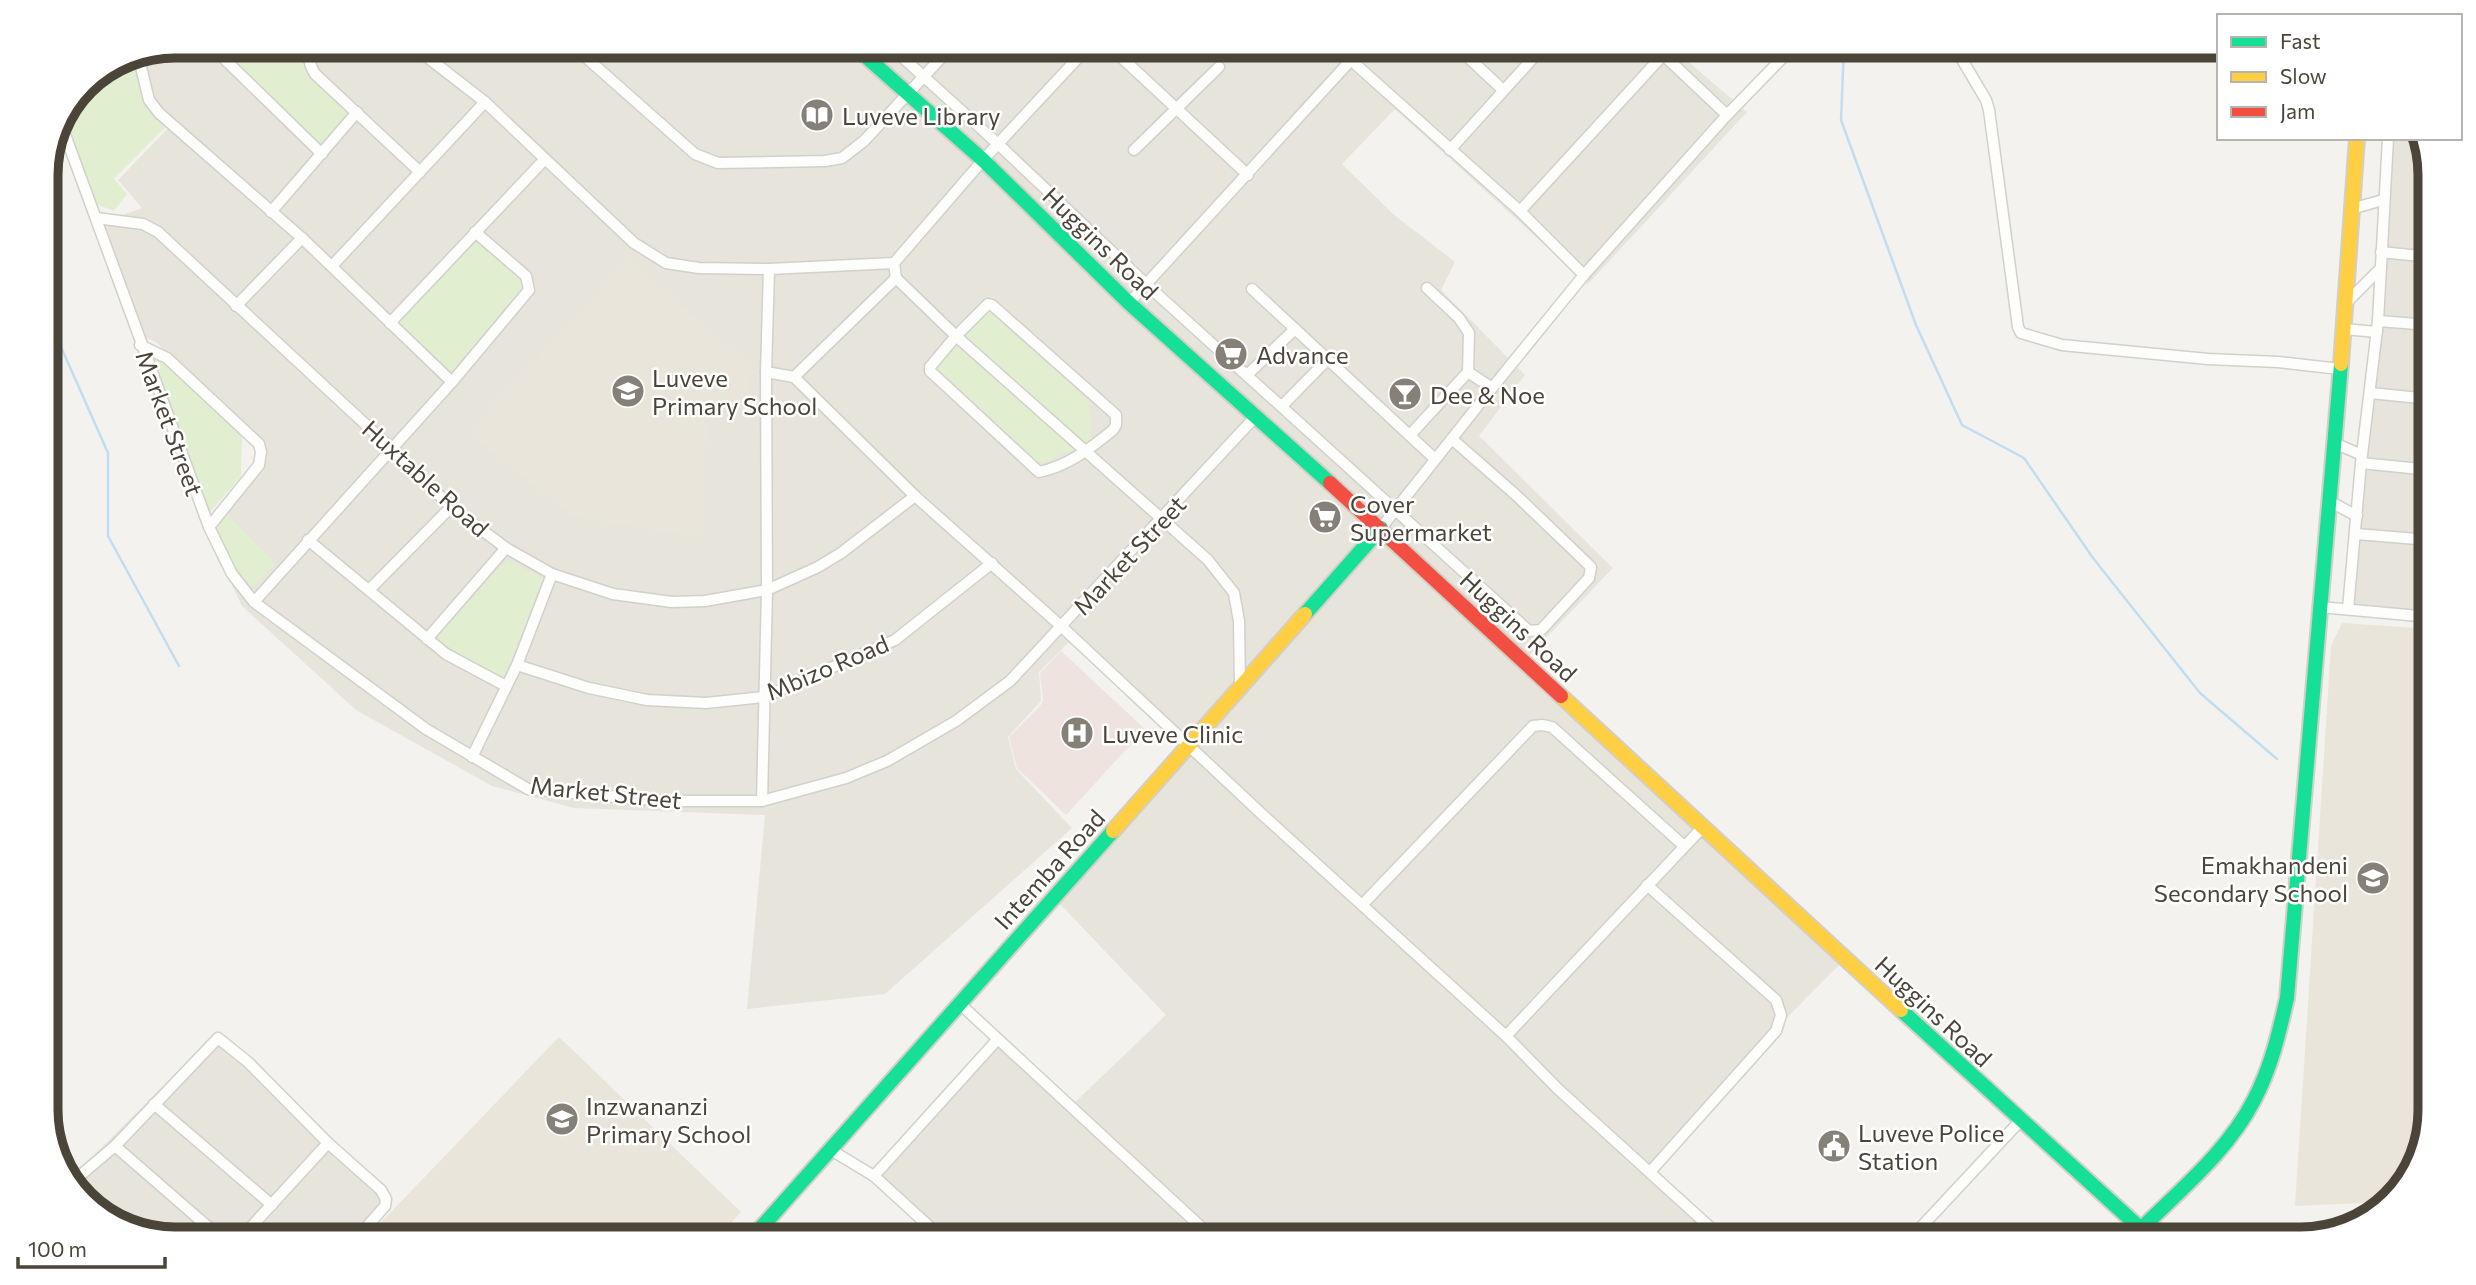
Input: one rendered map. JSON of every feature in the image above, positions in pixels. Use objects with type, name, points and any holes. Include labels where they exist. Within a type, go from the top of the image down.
[{"type":"street","points":[[223,58],[322,154]]},
{"type":"street","points":[[309,58],[315,74],[420,172]]},
{"type":"street","points":[[431,58],[485,102],[634,243],[656,258],[666,263],[699,268],[769,269],[894,263],[983,160],[1078,58]]},
{"type":"street","points":[[587,58],[695,154],[718,163],[825,161],[842,158],[864,141],[941,58]]},
{"type":"street","name":"Huggins Road","points":[[868,58],[983,160],[1129,303],[1381,528],[2020,1121],[2140,1227]]},
{"type":"street","points":[[902,58],[1146,284],[1532,632],[1541,630],[1589,578],[1591,567],[1517,496],[1452,439]]},
{"type":"street","points":[[1122,58],[1248,175]]},
{"type":"street","points":[[1349,58],[1520,211],[1584,275]]},
{"type":"street","points":[[1469,58],[1503,90]]},
{"type":"street","points":[[1450,150],[1533,58]]},
{"type":"street","points":[[1520,211],[1660,58]]},
{"type":"street","points":[[1666,58],[1727,116]]},
{"type":"street","points":[[1381,528],[1584,275],[1783,58]]},
{"type":"street","points":[[1961,58],[1989,110],[2018,327],[2021,333],[2062,345],[2340,369]]},
{"type":"street","points":[[1129,303],[1351,60]]},
{"type":"street","points":[[140,64],[149,100],[159,113],[302,238],[452,382]]},
{"type":"street","points":[[1134,149],[1219,67]]},
{"type":"street","points":[[331,266],[485,102]]},
{"type":"street","points":[[271,212],[357,112]]},
{"type":"street","name":"Market Street","points":[[65,135],[209,527],[232,574],[254,602],[401,712],[528,789],[663,801],[762,801],[846,778],[887,761],[956,721],[1010,681],[1255,417]]},
{"type":"street","points":[[2142,1227],[2239,1126],[2264,1082],[2276,1047],[2287,998],[2344,329],[2357,140]]},
{"type":"street","points":[[2348,609],[2378,326],[2388,140]]},
{"type":"street","points":[[390,323],[545,159]]},
{"type":"street","points":[[2351,209],[2383,200]]},
{"type":"street","name":"Huxtable Road","points":[[96,218],[152,228],[391,448],[451,507],[506,548],[552,574],[613,594],[672,602],[705,601],[767,590],[818,567],[841,553],[915,496]]},
{"type":"street","points":[[254,602],[452,382],[529,290],[527,276],[475,232]]},
{"type":"street","points":[[236,306],[302,238]]},
{"type":"street","points":[[2381,252],[2418,256]]},
{"type":"street","points":[[894,263],[896,278],[956,336],[1208,560],[1234,593],[1238,621],[1240,690]]},
{"type":"street","points":[[2346,303],[2381,268]]},
{"type":"street","points":[[762,801],[767,590],[766,372],[769,269]]},
{"type":"street","points":[[794,377],[896,278]]},
{"type":"street","points":[[1410,435],[1468,372],[1469,334],[1459,318],[1427,288]]},
{"type":"street","points":[[1252,289],[1435,459]]},
{"type":"street","points":[[985,305],[992,305],[1116,415],[1113,430],[1087,452],[1052,469],[1039,472],[930,371],[930,367],[956,336],[985,305]]},
{"type":"street","points":[[2344,329],[2418,325]]},
{"type":"street","points":[[1247,375],[1296,329]]},
{"type":"street","points":[[140,345],[167,358],[259,444],[259,465],[209,527]]},
{"type":"street","points":[[1282,406],[1328,359]]},
{"type":"street","points":[[766,372],[794,377],[915,496],[1062,627],[1709,1227]]},
{"type":"street","points":[[1468,372],[1492,388]]},
{"type":"street","points":[[2370,393],[2418,398]]},
{"type":"street","points":[[2334,443],[2362,459],[2418,468]]},
{"type":"street","points":[[2329,501],[2357,516]]},
{"type":"street","points":[[370,589],[451,507]]},
{"type":"street","name":"Intemba Road","points":[[763,1227],[1381,528]]},
{"type":"street","points":[[2356,534],[2418,539]]},
{"type":"street","points":[[308,540],[446,654],[506,686]]},
{"type":"street","points":[[427,639],[506,548]]},
{"type":"street","name":"Mbizo Road","points":[[517,665],[589,688],[647,700],[706,704],[764,697],[895,640],[992,563]]},
{"type":"street","points":[[472,757],[517,665],[552,574]]},
{"type":"street","points":[[2320,607],[2418,616]]},
{"type":"street","points":[[1362,905],[1533,726],[1552,727],[1684,846]]},
{"type":"street","points":[[1506,1036],[1702,828]]},
{"type":"street","points":[[1647,885],[1776,1000],[1781,1015],[1776,1031],[1650,1172]]},
{"type":"street","points":[[959,1003],[1200,1227]]},
{"type":"street","points":[[79,1177],[115,1146],[218,1038],[248,1062],[328,1143],[381,1190],[386,1199],[385,1206],[367,1227]]},
{"type":"street","points":[[874,1176],[997,1040]]},
{"type":"street","points":[[154,1104],[272,1205]]},
{"type":"street","points":[[1922,1227],[2020,1121]]},
{"type":"street","points":[[252,1227],[328,1143]]},
{"type":"street","points":[[115,1146],[207,1227]]},
{"type":"street","points":[[831,1150],[874,1176],[929,1227]]},
{"type":"shaded area","points":[[175,58],[219,58],[323,158],[320,75],[315,58],[1684,58],[1747,112],[1588,284],[1395,109],[1342,164],[1393,214],[1455,262],[1441,290],[1525,375],[1479,436],[1613,568],[1517,668],[1842,962],[1774,1031],[1645,1174],[1703,1227],[934,1227],[877,1176],[997,1042],[1069,1108],[1166,1015],[1056,900],[1195,747],[1074,637],[1039,672],[1041,701],[1008,737],[1016,769],[1072,828],[885,994],[747,1009],[765,815],[574,808],[492,786],[356,710],[242,606],[207,534],[264,466],[266,452],[262,442],[156,342],[143,337],[101,223],[142,208],[118,180],[174,122],[152,99],[145,62]]},
{"type":"shaded area","points":[[2393,140],[2413,140],[2418,167],[2418,611],[2352,607],[2383,317]]},
{"type":"shaded area","name":"Luveve Primary School","points":[[629,260],[751,367],[747,415],[707,415],[702,538],[575,517],[468,433]]},
{"type":"shaded area","name":"Emakhandeni Secondary School","points":[[2342,623],[2418,628],[2418,1110],[2416,1133],[2406,1162],[2399,1175],[2372,1203],[2295,1206],[2331,646]]},
{"type":"shaded area","name":"Luveve Clinic","points":[[1061,651],[1145,729],[1066,815],[1017,768],[1009,737],[1040,706],[1043,701],[1040,673]]},
{"type":"shaded area","points":[[213,1036],[378,1190],[383,1198],[361,1227],[159,1226],[144,1223],[110,1208],[76,1173]]},
{"type":"shaded area","name":"Inzwananzi Primary School","points":[[559,1037],[741,1212],[727,1227],[377,1227]]},
{"type":"green space","points":[[229,58],[303,58],[308,74],[353,112],[323,146]]},
{"type":"green space","points":[[136,65],[141,85],[168,125],[114,179],[127,194],[114,211],[99,205],[93,199],[67,130],[77,110],[92,92],[110,77]]},
{"type":"green space","points":[[475,239],[524,278],[525,291],[452,373],[398,322]]},
{"type":"green space","points":[[988,310],[1089,401],[1092,441],[1039,465],[937,368]]},
{"type":"green space","points":[[148,352],[168,366],[242,437],[241,476],[209,513]]},
{"type":"green space","points":[[227,514],[275,564],[253,587],[237,572],[216,528]]},
{"type":"green space","points":[[507,559],[544,579],[503,680],[435,639]]},
{"type":"waterway","points":[[1844,58],[1841,120],[1916,325],[1962,425],[2024,458],[2093,558],[2200,693],[2277,759]]},
{"type":"waterway","points":[[58,340],[108,453],[108,536],[179,666]]},
{"type":"traffic: fast","points":[[868,58],[983,160],[1129,303],[1330,483]]},
{"type":"traffic: fast","points":[[2143,1227],[2203,1169],[2243,1119],[2265,1075],[2287,998],[2341,364]]},
{"type":"traffic: fast","points":[[1305,614],[1381,528]]},
{"type":"traffic: fast","points":[[762,1227],[1113,831]]},
{"type":"traffic: fast","points":[[1901,1010],[2139,1227]]},
{"type":"traffic: slow","points":[[2341,364],[2357,140]]},
{"type":"traffic: slow","points":[[1113,831],[1305,614]]},
{"type":"traffic: slow","points":[[1561,696],[1901,1010]]},
{"type":"traffic: jam","points":[[1330,483],[1561,696]]},
{"type":"place","name":"Luveve Library","points":[[817,115]]},
{"type":"place","name":"Advance","points":[[1231,354]]},
{"type":"place","name":"Luveve Primary School","points":[[628,391]]},
{"type":"place","name":"Dee & Noe","points":[[1405,394]]},
{"type":"place","name":"Cover Supermarket","points":[[1325,517]]},
{"type":"place","name":"Luveve Clinic","points":[[1077,733]]},
{"type":"place","name":"Emakhandeni Secondary School","points":[[2373,878]]},
{"type":"place","name":"Inzwananzi Primary School","points":[[562,1119]]},
{"type":"place","name":"Luveve Police Station","points":[[1834,1146]]}]
